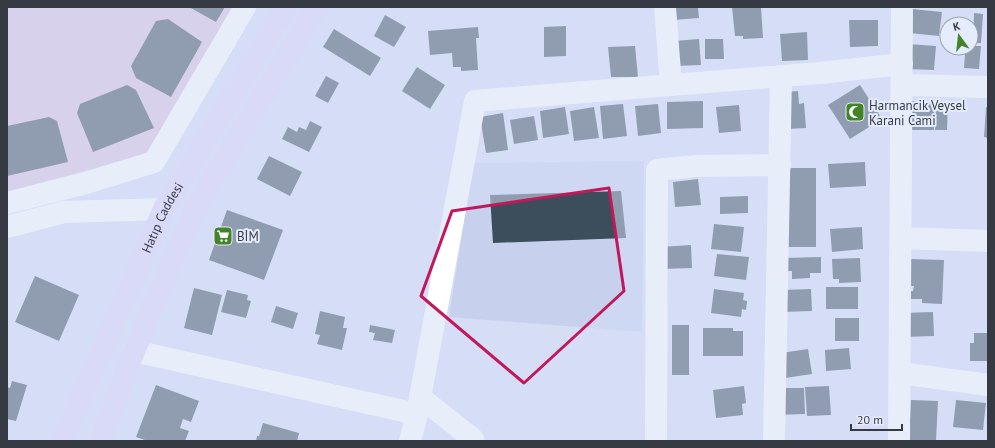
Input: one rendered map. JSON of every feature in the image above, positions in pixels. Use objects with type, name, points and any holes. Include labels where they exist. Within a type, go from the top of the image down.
[{"type":"main road","name":"Hatıp Caddesi","points":[[62,441],[164,209],[286,7]]},
{"type":"main road","name":"Hatıp Caddesi","points":[[101,441],[134,351],[194,211],[317,7]]},
{"type":"street","points":[[7,203],[86,183],[154,162],[245,7]]},
{"type":"street","points":[[665,7],[671,85]]},
{"type":"street","points":[[899,441],[902,7]]},
{"type":"street","points":[[410,441],[419,406],[476,101],[781,76],[902,64]]},
{"type":"street","points":[[774,441],[781,76]]},
{"type":"street","points":[[902,86],[988,87]]},
{"type":"street","points":[[656,441],[657,170],[695,166],[780,165]]},
{"type":"street","points":[[7,227],[64,212],[164,209]]},
{"type":"street","points":[[901,238],[988,242]]},
{"type":"street","points":[[134,351],[419,406],[473,439],[472,441]]},
{"type":"street","points":[[900,373],[988,385]]},
{"type":"highlighted area","points":[[609,188],[624,291],[524,383],[421,296],[452,211]]},
{"type":"shaded area","points":[[7,7],[234,7],[149,153],[7,192]]},
{"type":"shaded area","points":[[644,161],[642,332],[449,317],[473,163]]},
{"type":"building","points":[[189,7],[225,7],[216,22]]},
{"type":"building","points":[[672,7],[698,7],[699,18],[673,20]]},
{"type":"building","points":[[732,7],[761,7],[763,38],[743,39],[743,36],[735,36]]},
{"type":"building","points":[[912,9],[942,12],[942,16],[939,16],[939,36],[909,33]]},
{"type":"building","points":[[974,13],[983,14],[981,43],[979,43],[979,16],[974,16]]},
{"type":"building","points":[[385,15],[406,27],[394,47],[374,36]]},
{"type":"building","points":[[168,19],[202,42],[171,97],[136,78],[131,66],[156,21]]},
{"type":"building","points":[[849,20],[878,20],[878,46],[850,47]]},
{"type":"building","points":[[566,26],[566,56],[544,57],[544,27]]},
{"type":"building","points":[[478,27],[479,38],[476,38],[478,70],[461,71],[461,67],[453,67],[452,53],[430,55],[428,31]]},
{"type":"building","points":[[334,29],[381,58],[370,76],[323,47]]},
{"type":"building","points":[[807,32],[808,60],[782,61],[780,34]]},
{"type":"building","points":[[699,39],[701,65],[675,66],[674,41]]},
{"type":"building","points":[[705,39],[723,39],[724,59],[705,59]]},
{"type":"building","points":[[908,44],[936,46],[934,70],[907,69]]},
{"type":"building","points":[[635,46],[638,77],[611,77],[608,47]]},
{"type":"building","points":[[979,46],[981,46],[979,69],[964,68],[965,56],[979,56]]},
{"type":"building","points":[[417,67],[445,85],[430,109],[402,91]]},
{"type":"building","points":[[326,76],[339,83],[328,103],[315,96]]},
{"type":"building","points":[[127,85],[136,90],[154,128],[93,152],[77,113],[80,104]]},
{"type":"building","name":"Harmancik Veysel Karani Cami","points":[[860,85],[882,119],[850,139],[828,105]]},
{"type":"building","points":[[798,91],[799,104],[804,103],[806,128],[787,129],[785,92]]},
{"type":"building","points":[[703,101],[703,128],[667,129],[667,102]]},
{"type":"building","points":[[909,101],[934,102],[934,130],[909,130]]},
{"type":"building","points":[[936,102],[948,102],[947,130],[935,130]]},
{"type":"building","points":[[623,104],[627,136],[603,139],[600,106]]},
{"type":"building","points":[[658,104],[661,133],[638,136],[635,106]]},
{"type":"building","points":[[739,105],[741,131],[719,133],[716,107]]},
{"type":"building","points":[[565,107],[569,134],[543,138],[540,111]]},
{"type":"building","points":[[594,107],[599,138],[574,141],[570,111]]},
{"type":"building","points":[[986,107],[988,107],[988,138],[984,137]]},
{"type":"building","points":[[503,113],[508,150],[486,153],[480,117]]},
{"type":"building","points":[[534,116],[538,140],[514,144],[510,120]]},
{"type":"building","points":[[49,117],[57,121],[68,162],[7,176],[7,126]]},
{"type":"building","points":[[310,121],[322,127],[309,152],[282,139],[288,127],[297,132],[299,127],[306,130]]},
{"type":"building","points":[[269,156],[302,172],[290,196],[257,179]]},
{"type":"building","points":[[865,162],[866,186],[830,188],[828,164]]},
{"type":"building","points":[[787,168],[816,168],[816,247],[787,247]]},
{"type":"building","points":[[698,179],[701,205],[675,207],[673,182]]},
{"type":"building","points":[[621,191],[626,238],[493,243],[490,195]]},
{"type":"building","points":[[748,196],[748,213],[720,214],[720,197]]},
{"type":"building","points":[[227,210],[283,230],[264,280],[209,260]]},
{"type":"building","points":[[714,224],[744,227],[741,252],[711,249]]},
{"type":"building","points":[[862,227],[863,249],[832,252],[830,229]]},
{"type":"building","points":[[691,245],[692,268],[661,269],[660,247]]},
{"type":"building","points":[[717,254],[749,257],[746,280],[714,276]]},
{"type":"building","points":[[821,257],[821,273],[810,273],[810,278],[792,279],[792,271],[781,271],[781,258]]},
{"type":"building","points":[[860,258],[861,282],[839,283],[839,279],[833,279],[832,259]]},
{"type":"building","points":[[909,259],[944,260],[942,304],[922,303],[922,299],[908,299],[909,291],[913,291],[914,286],[909,286]]},
{"type":"building","points":[[35,276],[79,295],[59,341],[15,322]]},
{"type":"building","points":[[826,287],[858,287],[858,309],[826,309]]},
{"type":"building","points":[[194,288],[222,295],[212,335],[184,328]]},
{"type":"building","points":[[714,289],[744,293],[743,300],[747,301],[746,310],[742,309],[741,317],[711,313]]},
{"type":"building","points":[[811,289],[812,311],[782,312],[781,290]]},
{"type":"building","points":[[227,290],[248,295],[247,300],[251,301],[246,318],[221,312]]},
{"type":"building","points":[[276,306],[298,313],[293,329],[271,322]]},
{"type":"building","points":[[320,311],[345,317],[343,328],[347,328],[342,350],[317,344],[320,335],[315,334]]},
{"type":"building","points":[[933,312],[934,336],[903,337],[902,313]]},
{"type":"building","points":[[835,318],[859,318],[859,341],[835,341]]},
{"type":"building","points":[[370,325],[395,330],[392,343],[373,340],[375,333],[369,332]]},
{"type":"building","points":[[672,325],[689,325],[689,375],[672,375]]},
{"type":"building","points":[[703,328],[733,328],[733,331],[743,331],[743,356],[703,356]]},
{"type":"building","points":[[974,333],[988,333],[988,361],[970,361],[970,343],[974,343]]},
{"type":"building","points":[[849,348],[851,369],[826,371],[825,350]]},
{"type":"building","points":[[808,349],[812,374],[785,378],[781,353]]},
{"type":"building","points":[[12,381],[27,385],[16,421],[7,419],[7,387],[10,388]]},
{"type":"building","points":[[156,385],[199,401],[191,422],[183,419],[180,428],[189,431],[185,441],[148,441],[136,437]]},
{"type":"building","points":[[744,386],[746,403],[742,404],[743,415],[716,418],[713,390]]},
{"type":"building","points":[[829,386],[831,415],[807,416],[805,387]]},
{"type":"building","points":[[779,388],[804,388],[805,414],[777,415]]},
{"type":"building","points":[[911,400],[938,401],[936,441],[909,441]]},
{"type":"building","points":[[956,400],[986,403],[983,430],[953,427]]},
{"type":"building","points":[[263,423],[299,433],[297,441],[256,441]]},
{"type":"place","name":"Harmancik Veysel Karani Cami","points":[[855,112]]},
{"type":"place","name":"BİM","points":[[223,236]]}]
